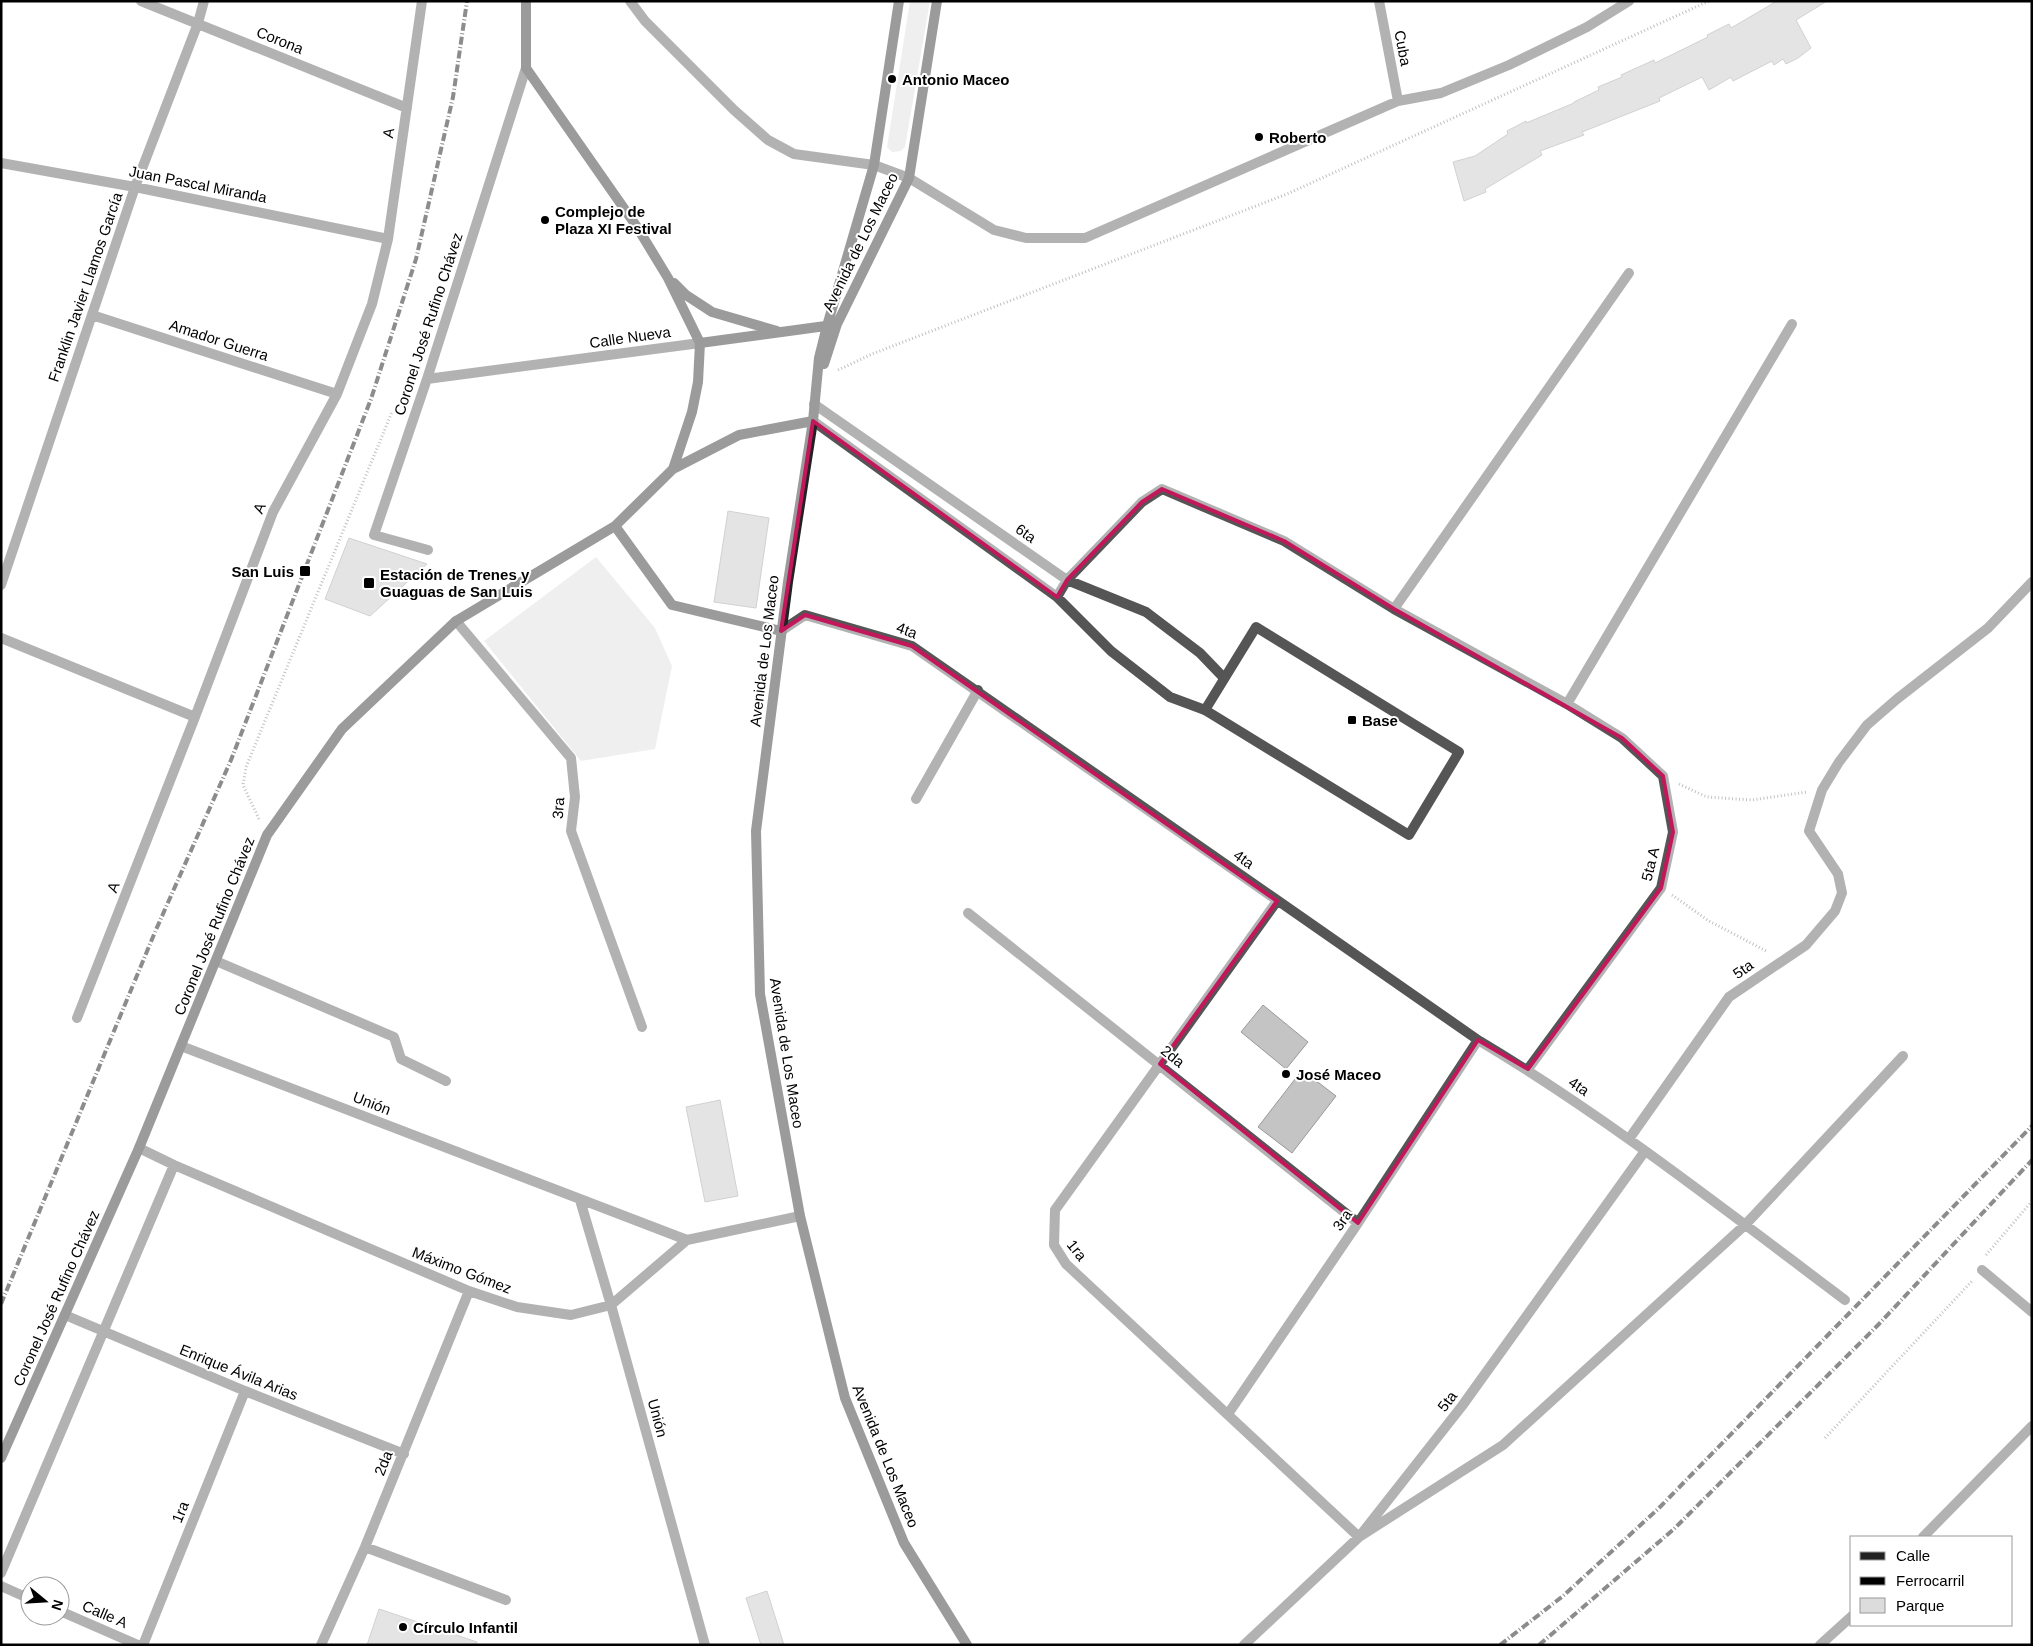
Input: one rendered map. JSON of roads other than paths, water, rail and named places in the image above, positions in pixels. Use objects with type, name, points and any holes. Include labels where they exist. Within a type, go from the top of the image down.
[{"type":"street","name":"Corona","points":[[141,1],[407,108]]},
{"type":"street","name":"Franklin Javier Llamos García","points":[[1,585],[135,187],[198,23],[204,1]]},
{"type":"street","name":"A","points":[[77,1018],[273,512],[337,394],[372,304],[388,239],[422,1]]},
{"type":"street","name":"Coronel José Rufino Chávez","points":[[428,550],[374,535],[427,380],[526,68],[526,1]]},
{"type":"street","points":[[630,1],[645,21],[734,110],[768,140],[794,154],[874,165],[910,178],[994,230],[1026,238],[1085,238],[1398,101],[1441,93],[1509,65],[1587,27],[1629,1]]},
{"type":"street","name":"Avenida de Los Maceo","points":[[814,404],[818,380],[874,165],[899,1]]},
{"type":"street","name":"Avenida de Los Maceo","points":[[937,1],[910,178],[832,325],[819,358],[813,421],[781,631],[756,831],[760,994],[800,1216],[844,1398],[904,1543],[967,1645]]},
{"type":"street","name":"Cuba","points":[[1379,1],[1398,101]]},
{"type":"street","name":"Coronel José Rufino Chávez","points":[[1,1458],[139,1148],[267,835],[342,729],[456,621],[615,526],[673,469],[692,412],[698,382],[700,343],[668,278],[637,227],[526,68]]},
{"type":"street","name":"Juan Pascal Miranda","points":[[1,163],[135,187],[388,239]]},
{"type":"street","points":[[1394,609],[1629,273]]},
{"type":"street","points":[[668,278],[686,295],[712,312],[783,332]]},
{"type":"street","name":"Amador Guerra","points":[[92,315],[337,394]]},
{"type":"street","points":[[1057,597],[1067,580],[1142,502],[1162,489],[1284,540],[1394,609],[1567,704],[1792,324]]},
{"type":"street","name":"Calle Nueva","points":[[427,380],[832,325]]},
{"type":"street","name":"6ta","points":[[814,404],[1067,580],[1146,612],[1200,653],[1224,678]]},
{"type":"street","points":[[673,469],[739,435],[813,421],[1057,597],[1111,651],[1170,697],[1205,710],[1409,834],[1459,752],[1256,627],[1205,710]]},
{"type":"street","points":[[615,526],[672,605],[781,631]]},
{"type":"street","name":"5ta","points":[[1630,1139],[1729,997],[1806,945],[1835,911],[1842,893],[1838,874],[1809,831],[1822,790],[1839,762],[1867,725],[1897,699],[1988,628],[2032,582]]},
{"type":"street","name":"4ta","points":[[781,631],[805,615],[912,646],[978,690],[1478,1040],[1528,1069],[1630,1139],[1845,1300]]},
{"type":"street","name":"3ra","points":[[456,621],[571,758],[575,797],[571,831],[642,1027]]},
{"type":"street","points":[[1,638],[195,717]]},
{"type":"street","points":[[916,799],[978,690]]},
{"type":"street","name":"5ta A","points":[[1528,1069],[1661,888],[1673,832],[1663,776],[1622,738],[1567,704]]},
{"type":"street","name":"1ra","points":[[1277,901],[1055,1210],[1054,1245],[1066,1264],[1359,1538]]},
{"type":"street","name":"2da","points":[[968,913],[1358,1223]]},
{"type":"street","points":[[216,961],[394,1037],[402,1059],[446,1081]]},
{"type":"street","name":"3ra","points":[[1228,1414],[1358,1223],[1478,1040]]},
{"type":"street","name":"Unión","points":[[181,1046],[687,1240]]},
{"type":"street","points":[[1359,1538],[1503,1444],[1744,1225],[1903,1056]]},
{"type":"street","name":"Máximo Gómez","points":[[139,1148],[174,1165],[469,1291],[516,1307],[571,1315],[611,1305],[687,1240],[800,1216]]},
{"type":"street","name":"5ta","points":[[1244,1645],[1359,1538],[1462,1406],[1645,1150]]},
{"type":"street","points":[[1,1572],[102,1330],[174,1165]]},
{"type":"street","name":"Unión","points":[[580,1200],[705,1645]]},
{"type":"street","points":[[1982,1270],[2032,1312]]},
{"type":"street","name":"2da","points":[[322,1645],[404,1454],[469,1291]]},
{"type":"street","name":"Enrique Ávila Arias","points":[[65,1316],[245,1391],[404,1454]]},
{"type":"street","name":"1ra","points":[[143,1645],[245,1391]]},
{"type":"street","points":[[1924,1536],[2032,1426]]},
{"type":"street","points":[[365,1547],[506,1600]]},
{"type":"street","points":[[1,1586],[20,1595]]},
{"type":"street","name":"Calle A","points":[[70,1615],[138,1645]]},
{"type":"street","points":[[1820,1645],[1850,1618]]},
{"type":"railway","points":[[1,1304],[155,932],[231,760],[371,399],[416,259],[453,97],[467,1]]},
{"type":"railway","points":[[1500,1645],[1563,1596],[1658,1509],[2032,1126]]},
{"type":"railway","points":[[1539,1645],[1674,1529],[1879,1324],[2032,1160]]},
{"type":"place","name":"Antonio Maceo","points":[[892,79]]},
{"type":"place","name":"Roberto","points":[[1259,137]]},
{"type":"place","name":"Complejo de Plaza XI Festival","points":[[545,220]]},
{"type":"place","name":"San Luis","points":[[305,571]]},
{"type":"place","name":"Estación de Trenes y Guaguas de San Luis","points":[[369,583]]},
{"type":"place","name":"Base","points":[[1352,720]]},
{"type":"place","name":"José Maceo","points":[[1286,1074]]},
{"type":"place","name":"Círculo Infantil","points":[[403,1627]]}]
